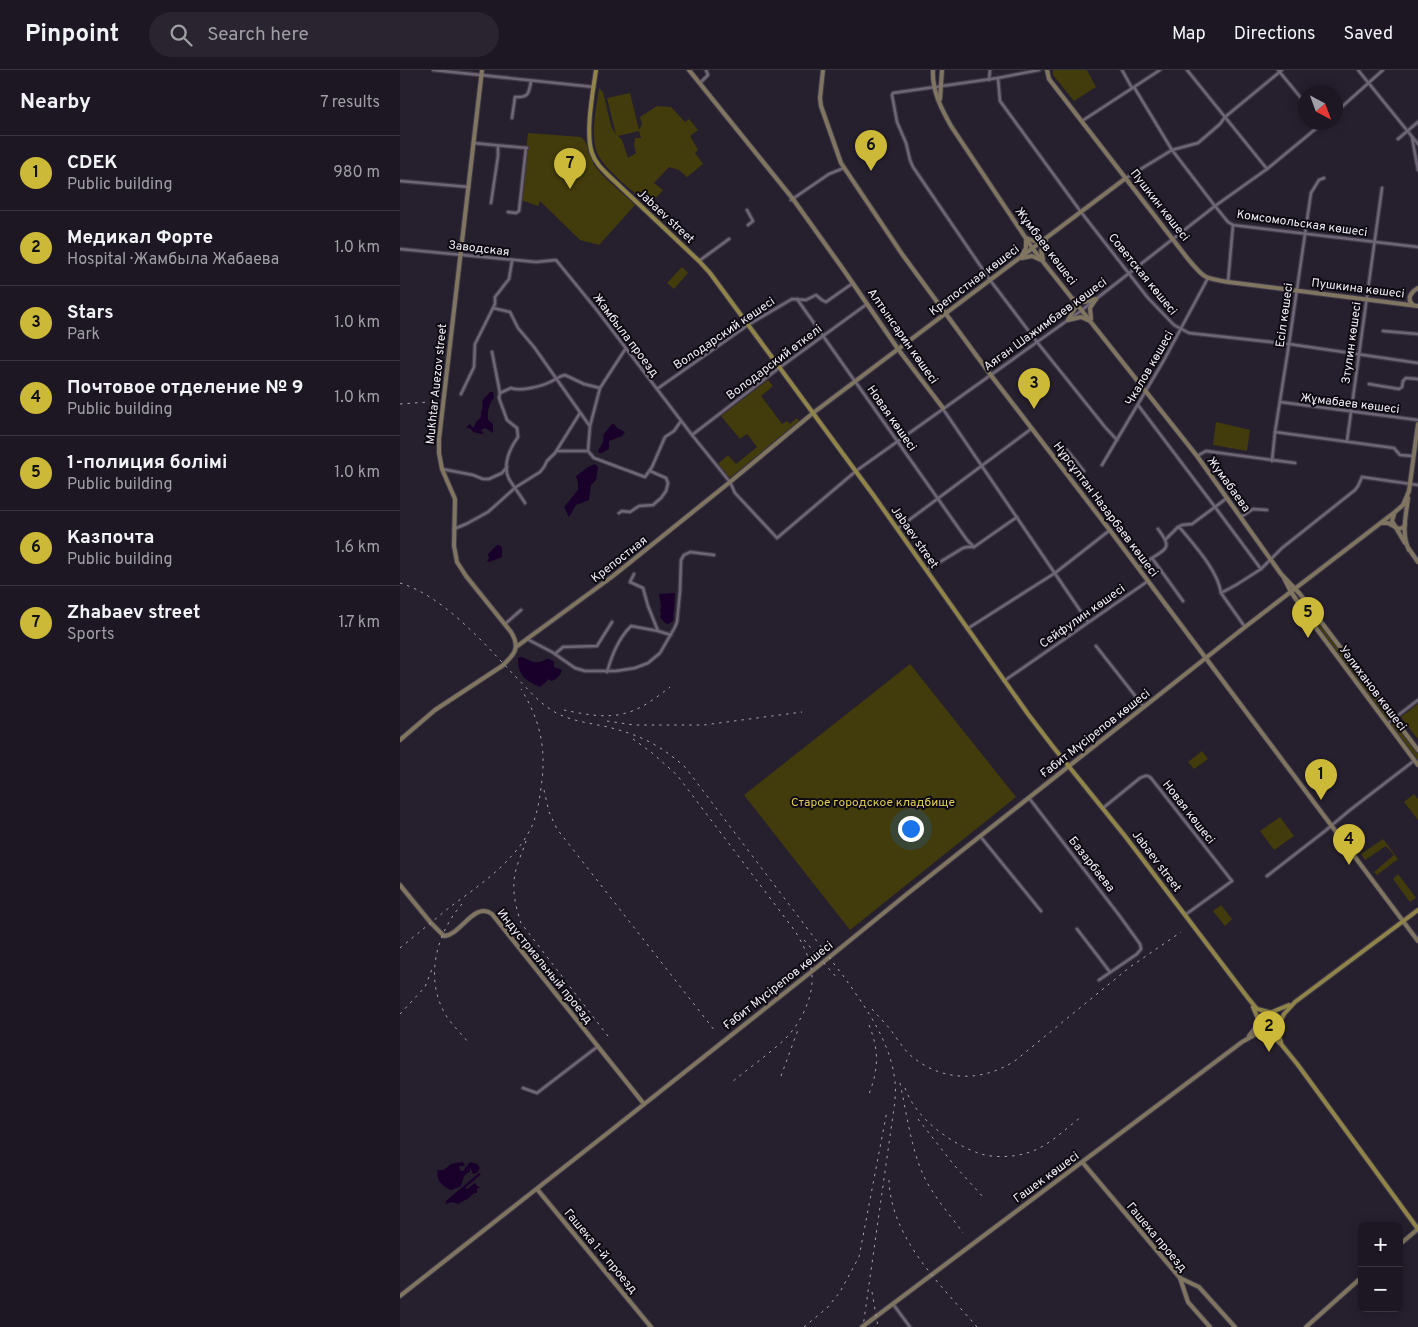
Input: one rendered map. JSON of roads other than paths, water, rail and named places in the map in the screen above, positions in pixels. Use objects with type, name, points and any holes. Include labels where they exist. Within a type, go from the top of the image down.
[{"type":"main road","name":"Jabaev street","points":[[596,70],[589,136],[594,158],[608,175],[699,261],[716,280],[812,414],[856,471],[1048,741],[1103,808],[1248,998]]},
{"type":"main road","name":"Алтынсарин көшесі","points":[[689,70],[792,200],[868,304],[898,349],[943,408]]},
{"type":"main road","name":"Нұрсұлтан Назарбаев көшесі","points":[[823,70],[821,106],[840,160],[893,241],[945,314],[1110,530],[1418,941]]},
{"type":"main road","name":"Жұмбаев көшесі","points":[[933,70],[934,87],[940,106],[954,132],[1033,249],[1146,391]]},
{"type":"main road","name":"Жұмбаев көшесі","points":[[940,106],[942,70]]},
{"type":"main road","name":"Пушкин көшесі","points":[[1047,70],[1049,80],[1198,271],[1208,278]]},
{"type":"main road","name":"Mukhtar Auezov street","points":[[482,73],[438,453],[442,469],[454,494],[455,554],[458,565],[505,624],[515,639],[516,647]]},
{"type":"main road","name":"Крепостная көшесі","points":[[730,482],[812,414],[1126,178]]},
{"type":"main road","points":[[1024,236],[1034,241],[1047,238]]},
{"type":"main road","points":[[1020,258],[1027,247],[1024,236]]},
{"type":"main road","points":[[1044,262],[1041,250],[1047,238]]},
{"type":"main road","points":[[1020,258],[1032,256],[1044,262]]},
{"type":"main road","points":[[1208,278],[1296,290]]},
{"type":"main road","points":[[1399,304],[1418,288]]},
{"type":"main road","name":"Пушкина көшесі","points":[[1296,290],[1416,305]]},
{"type":"main road","points":[[1410,295],[1410,301],[1416,305]]},
{"type":"main road","points":[[1072,297],[1083,302],[1096,299]]},
{"type":"main road","points":[[1068,320],[1075,307],[1072,297]]},
{"type":"main road","points":[[1093,323],[1090,312],[1096,299]]},
{"type":"main road","points":[[1068,320],[1081,318],[1093,323]]},
{"type":"main road","name":"Жумабаева","points":[[1146,391],[1197,456],[1281,574],[1296,589]]},
{"type":"main road","points":[[1409,550],[1405,539],[1406,520],[1418,424]]},
{"type":"main road","name":"Крепостная","points":[[516,647],[614,576],[730,482]]},
{"type":"main road","points":[[1206,658],[1395,512],[1403,505],[1409,491]]},
{"type":"main road","points":[[1381,523],[1388,523],[1399,529],[1402,528],[1405,525],[1406,514],[1400,510],[1395,512]]},
{"type":"main road","points":[[1395,512],[1392,520],[1395,527],[1418,562]]},
{"type":"main road","points":[[1281,574],[1291,592]]},
{"type":"main road","name":"Уәлиханов көшесі","points":[[1296,589],[1418,750]]},
{"type":"main road","name":"Уәлиханов көшесі","points":[[1291,592],[1386,724],[1418,765]]},
{"type":"main road","points":[[400,740],[441,706],[502,666],[510,658],[516,647]]},
{"type":"main road","name":"Ғабит Мүсірепов көшесі","points":[[400,1296],[1206,658]]},
{"type":"main road","name":"Индустриальный проезд","points":[[400,885],[430,923],[444,936],[452,933],[479,911],[485,910],[492,914],[644,1104]]},
{"type":"main road","points":[[1260,1022],[1262,1015],[1281,1010],[1295,1002],[1418,910]]},
{"type":"main road","points":[[1248,998],[1257,1009],[1277,1016],[1279,1037],[1284,1046],[1418,1229],[1403,1242]]},
{"type":"main road","points":[[1248,998],[1262,1028],[1284,1046]]},
{"type":"main road","points":[[1266,1031],[1273,1031],[1284,1014],[1295,1002]]},
{"type":"main road","name":"Гашек көшесі","points":[[862,1327],[1242,1042],[1260,1022]]},
{"type":"main road","name":"Гашек көшесі","points":[[1242,1042],[1258,1033],[1266,1031]]},
{"type":"main road","name":"Гашека проезд","points":[[1083,1163],[1180,1278],[1188,1302],[1210,1327]]},
{"type":"main road","name":"Гашека 1-й проезд","points":[[537,1189],[651,1327]]},
{"type":"main road","points":[[1180,1278],[1200,1287],[1235,1327]]},
{"type":"main road","points":[[1306,1327],[1358,1281]]},
{"type":"street","points":[[433,70],[482,73],[531,81],[594,87]]},
{"type":"street","points":[[700,83],[708,75],[706,70]]},
{"type":"street","points":[[989,80],[990,70]]},
{"type":"street","points":[[1039,70],[989,80],[892,94],[897,122],[906,143],[911,163],[990,280],[1037,342],[1117,440]]},
{"type":"street","name":"Комсомольская көшесі","points":[[1122,70],[1172,150],[1228,222],[1233,225],[1418,246]]},
{"type":"street","points":[[1082,121],[1160,70]]},
{"type":"street","points":[[1187,70],[1266,168]]},
{"type":"street","points":[[1358,70],[1418,144]]},
{"type":"street","points":[[1343,106],[1383,70]]},
{"type":"street","points":[[1280,71],[1298,94]]},
{"type":"street","name":"Крепостная көшесі","points":[[1126,178],[1172,150],[1181,146],[1195,145],[1280,71]]},
{"type":"street","name":"Советская көшесі","points":[[998,78],[1000,101],[1081,212],[1148,298],[1169,320],[1181,329],[1189,333],[1289,344],[1418,362]]},
{"type":"street","points":[[512,118],[515,97],[523,98],[526,96],[530,90],[531,81]]},
{"type":"street","points":[[1398,139],[1418,122]]},
{"type":"street","name":"Аяган Шажимбаев көшесі","points":[[776,538],[856,471],[1082,310],[1172,238],[1313,130]]},
{"type":"street","points":[[1412,136],[1418,170]]},
{"type":"street","points":[[473,144],[526,148],[519,211],[516,213],[508,212]]},
{"type":"street","points":[[491,202],[498,146]]},
{"type":"street","points":[[792,200],[829,174],[844,168]]},
{"type":"street","name":"Есіл көшесі","points":[[1272,461],[1311,193],[1318,180],[1324,178]]},
{"type":"street","points":[[400,181],[468,187]]},
{"type":"street","name":"Зтулин көшесі","points":[[1347,441],[1382,188]]},
{"type":"street","points":[[747,210],[753,221],[748,226]]},
{"type":"street","points":[[1228,282],[1233,225]]},
{"type":"street","points":[[699,261],[729,239]]},
{"type":"street","name":"Заводская","points":[[400,249],[461,254],[512,261],[536,262],[556,260]]},
{"type":"street","name":"Жамбыла проезд","points":[[556,260],[730,482],[734,493],[776,538]]},
{"type":"street","points":[[461,394],[474,366],[475,344],[495,304],[495,297],[509,279],[512,261]]},
{"type":"street","name":"Чкалов көшесі","points":[[1102,465],[1146,391],[1208,278]]},
{"type":"street","name":"Володарский көшесі","points":[[657,389],[748,325],[792,298],[806,300],[816,295],[826,302],[853,283]]},
{"type":"street","name":"Новая көшесі","points":[[797,299],[974,548]]},
{"type":"street","name":"Володарский өткелі","points":[[692,435],[779,368],[868,304]]},
{"type":"street","points":[[493,308],[510,312],[518,328],[534,347],[590,426]]},
{"type":"street","points":[[1382,331],[1418,334]]},
{"type":"street","points":[[626,348],[600,388],[590,426],[588,451],[594,458],[646,477],[660,453],[665,437],[674,431],[681,421]]},
{"type":"street","points":[[492,352],[500,393],[499,398],[507,420],[517,428],[518,437],[510,449],[507,466],[508,478],[516,487],[525,503]]},
{"type":"street","points":[[500,393],[511,388],[516,390],[525,389],[549,383],[563,375],[584,384],[600,388]]},
{"type":"street","points":[[1368,384],[1399,389],[1406,378],[1418,380]]},
{"type":"street","name":"Жұмабаев көшесі","points":[[1280,402],[1418,420]]},
{"type":"street","points":[[1138,404],[1261,569]]},
{"type":"street","name":"Алтынсарин көшесі","points":[[943,408],[1088,622]]},
{"type":"street","points":[[454,529],[488,512],[516,487],[540,472],[557,451],[580,413]]},
{"type":"street","points":[[897,529],[1031,428]]},
{"type":"street","points":[[1275,432],[1394,448],[1400,455],[1414,456]]},
{"type":"street","points":[[1055,459],[1067,450],[1084,471]]},
{"type":"street","points":[[557,451],[588,451]]},
{"type":"street","points":[[1197,456],[1206,451],[1295,463]]},
{"type":"street","points":[[442,469],[489,479],[502,473],[507,466]]},
{"type":"street","points":[[619,513],[622,511],[630,512],[639,506],[653,505],[661,498],[666,491],[668,481],[666,478],[650,471]]},
{"type":"street","points":[[1221,593],[1261,569],[1283,548],[1355,490],[1362,477],[1418,485]]},
{"type":"street","points":[[1166,539],[1178,527],[1192,524],[1227,498]]},
{"type":"street","points":[[1241,518],[1253,508],[1267,510]]},
{"type":"street","points":[[926,571],[965,547],[974,548],[1017,517]]},
{"type":"street","points":[[1178,527],[1214,572],[1221,593],[1245,627]]},
{"type":"street","points":[[1138,568],[1167,546],[1166,539],[1158,529]]},
{"type":"street","points":[[967,629],[1055,573],[1110,530]]},
{"type":"street","points":[[527,639],[555,654],[575,668],[585,671],[607,672],[627,670],[648,663],[660,653],[672,635],[677,622],[680,562],[682,557],[690,552],[714,555]]},
{"type":"street","points":[[1152,558],[1183,602]]},
{"type":"street","points":[[634,574],[630,582],[644,588],[648,606],[658,631]]},
{"type":"street","name":"Сейфулин көшесі","points":[[1004,681],[1148,581]]},
{"type":"street","points":[[505,624],[521,610]]},
{"type":"street","points":[[555,654],[563,648],[597,646],[612,622]]},
{"type":"street","points":[[607,672],[616,646],[629,627],[634,626],[672,635]]},
{"type":"street","points":[[1096,646],[1144,707]]},
{"type":"street","points":[[1386,724],[1418,700]]},
{"type":"street","points":[[1413,744],[1418,741]]},
{"type":"street","points":[[1268,876],[1415,760]]},
{"type":"street","name":"Новая көшесі","points":[[1103,808],[1140,778],[1150,777],[1232,881],[1185,915]]},
{"type":"street","name":"Базарбаева","points":[[1029,798],[1139,942],[1141,949],[1137,954],[1110,972]]},
{"type":"street","points":[[980,836],[1041,912]]},
{"type":"street","points":[[1077,929],[1110,972],[1099,980]]},
{"type":"street","points":[[523,1088],[536,1093],[597,1046]]},
{"type":"street","points":[[892,1304],[910,1327]]},
{"type":"railway","points":[[400,404],[429,402]]},
{"type":"railway","points":[[400,583],[416,589],[447,609],[476,635],[537,699],[553,711],[573,719],[640,737],[658,747],[685,767],[844,977],[869,1013],[883,1039],[893,1067],[895,1101],[863,1327]]},
{"type":"railway","points":[[564,710],[595,715],[619,715],[644,706],[670,687]]},
{"type":"railway","points":[[400,948],[506,862],[531,828],[539,798],[543,756],[537,722],[521,689]]},
{"type":"railway","points":[[607,721],[634,725],[704,725],[802,712]]},
{"type":"railway","points":[[633,739],[677,775],[795,931],[809,959],[812,971],[812,985],[808,1002],[796,1026],[766,1056],[732,1082]]},
{"type":"railway","points":[[544,790],[549,812],[557,829],[715,1031]]},
{"type":"railway","points":[[526,841],[514,878],[514,893],[521,923],[611,1040]]},
{"type":"railway","points":[[462,904],[453,916],[439,944],[435,974],[436,989],[440,1003],[449,1020],[467,1041]]},
{"type":"railway","points":[[872,1009],[906,1051],[921,1063],[934,1070],[961,1076],[989,1073],[1016,1060],[1130,967],[1181,932]]},
{"type":"railway","points":[[804,940],[837,978]]},
{"type":"railway","points":[[400,1014],[425,987],[432,969]]},
{"type":"railway","points":[[869,1025],[876,1051],[875,1076],[869,1094]]},
{"type":"railway","points":[[781,1076],[799,1027]]},
{"type":"railway","points":[[900,1083],[912,1140],[922,1172],[935,1196],[963,1233]]},
{"type":"railway","points":[[905,1088],[917,1110],[936,1129],[958,1144],[986,1155],[1010,1156],[1035,1150],[1056,1138],[1081,1117]]},
{"type":"railway","points":[[804,1327],[827,1308],[840,1292],[859,1257],[887,1111]]},
{"type":"railway","points":[[918,1119],[954,1165],[984,1198]]},
{"type":"railway","points":[[889,1180],[892,1202],[908,1241],[934,1278],[977,1327]]},
{"type":"railway","points":[[872,1292],[878,1327]]},
{"type":"place","name":"Казпочта","points":[[871,171]]},
{"type":"place","name":"Zhabaev street","points":[[570,189]]},
{"type":"place","name":"Stars","points":[[1034,409]]},
{"type":"place","name":"1-полиция болiмi","points":[[1308,638]]},
{"type":"place","name":"CDEK","points":[[1321,800]]},
{"type":"place","name":"Почтовое отделение № 9","points":[[1349,865]]},
{"type":"place","name":"Медикал Форте","points":[[1269,1052]]},
{"type":"park label","name":"Старое городское кладбище","points":[[873,802]]}]
